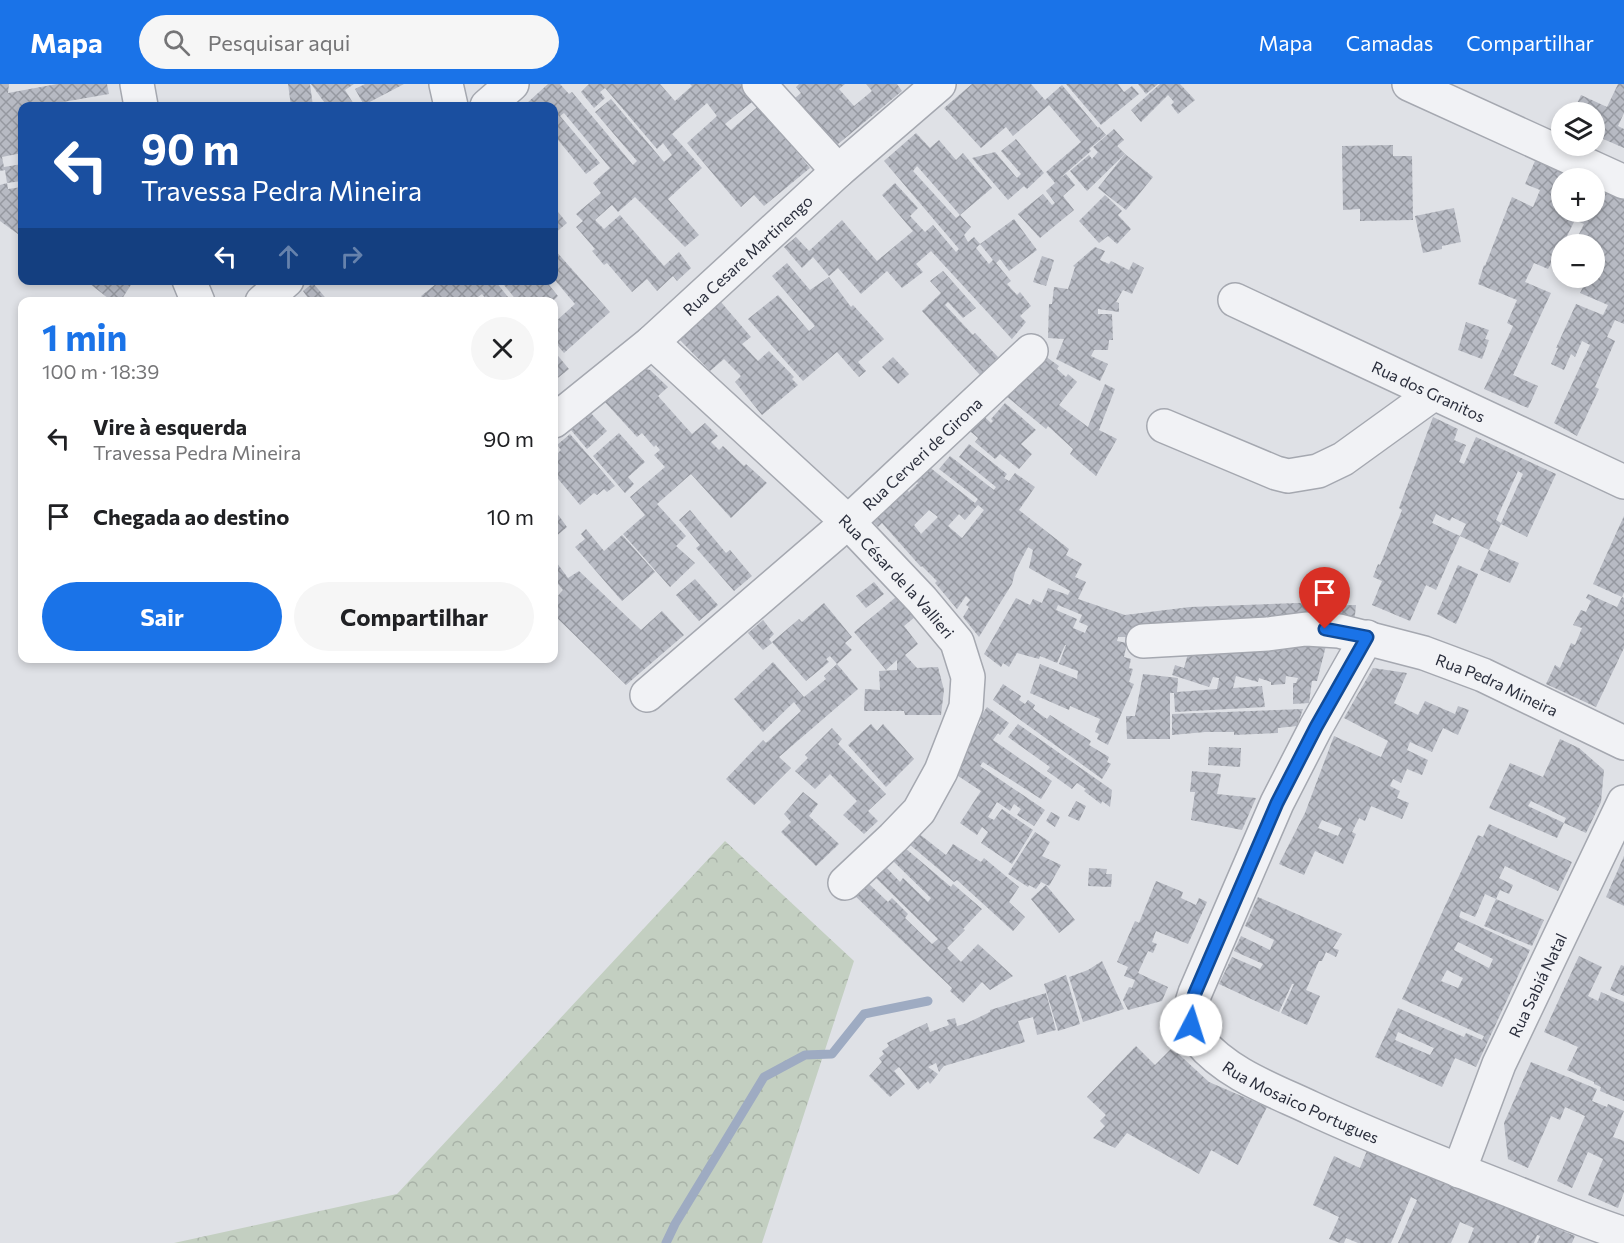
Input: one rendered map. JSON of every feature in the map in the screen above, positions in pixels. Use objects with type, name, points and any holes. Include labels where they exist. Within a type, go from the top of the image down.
[{"type":"street","points":[[137,84],[140,102]]},
{"type":"street","points":[[446,84],[450,102]]},
{"type":"street","points":[[492,102],[512,84]]},
{"type":"street","points":[[759,84],[838,171]]},
{"type":"street","name":"Rua Cesare Martinengo","points":[[558,419],[652,342],[838,171],[939,84]]},
{"type":"street","points":[[1408,84],[1624,182]]},
{"type":"street","points":[[268,297],[281,285]]},
{"type":"street","name":"Rua dos Granitos","points":[[1235,300],[1624,482]]},
{"type":"street","name":"Rua César de la Vallieri","points":[[652,342],[848,522],[922,600],[957,642],[968,676],[966,707],[941,771],[920,811],[844,883]]},
{"type":"street","name":"Rua Cerveri de Girona","points":[[647,694],[848,522],[1030,351]]},
{"type":"street","points":[[1164,426],[1288,476],[1318,471],[1343,459],[1433,394]]},
{"type":"street","name":"Rua Pedra Mineira","points":[[1143,641],[1325,629],[1367,637],[1424,653],[1483,675],[1624,743]]},
{"type":"street","name":"Rua Mosaico Portugues","points":[[1367,637],[1316,727],[1252,859],[1195,993],[1189,1010],[1191,1025],[1199,1039],[1236,1072],[1399,1148],[1576,1218],[1624,1234]]},
{"type":"street","name":"Rua Sabiá Natal","points":[[1460,1171],[1500,1064],[1624,802]]},
{"type":"green space","points":[[725,841],[854,961],[762,1243],[174,1243],[397,1194]]},
{"type":"building","points":[[0,84],[9,84],[8,93],[57,84],[107,84],[109,94],[63,102],[18,102],[18,154],[2,157],[4,167],[18,165],[18,182],[7,183],[5,170],[0,171]]},
{"type":"building","points":[[288,84],[310,84],[312,102],[290,102]]},
{"type":"building","points":[[311,84],[354,84],[345,90],[352,102],[324,102]]},
{"type":"building","points":[[365,84],[404,84],[370,102],[362,102],[355,89]]},
{"type":"building","points":[[548,84],[560,84],[569,94],[572,92],[633,165],[637,161],[595,112],[611,99],[664,162],[672,155],[663,143],[657,149],[605,88],[600,92],[605,98],[594,108],[581,92],[589,84],[660,84],[675,101],[692,86],[690,84],[754,84],[762,94],[725,124],[731,130],[762,103],[789,136],[786,139],[810,168],[764,206],[754,195],[741,207],[687,143],[717,116],[707,103],[672,134],[702,168],[668,199],[699,235],[685,247],[635,197],[618,212],[612,205],[595,220],[604,229],[620,215],[664,266],[679,252],[691,268],[677,281],[673,276],[657,291],[647,279],[632,292],[607,263],[604,265],[592,251],[595,249],[576,227],[583,221],[576,214],[601,193],[593,183],[610,168],[564,113],[560,116],[600,163],[586,174],[558,140],[558,102],[528,102]]},
{"type":"building","points":[[799,84],[845,84],[839,89],[854,106],[872,91],[866,84],[897,84],[902,91],[832,149],[790,102],[801,93],[796,87]]},
{"type":"building","points":[[972,84],[1031,84],[1045,100],[1062,85],[1106,135],[1060,178],[1066,174],[1075,185],[1063,196],[1074,210],[1040,238],[1018,214],[1043,194],[1052,205],[1055,203],[1046,191],[1055,183],[1046,172],[1081,142],[1049,105],[1013,136],[1006,127],[981,148],[944,108]]},
{"type":"building","points":[[1066,84],[1118,84],[1124,92],[1132,86],[1139,94],[1101,125]]},
{"type":"building","points":[[1138,84],[1158,84],[1146,94]]},
{"type":"building","points":[[1160,84],[1180,84],[1195,100],[1178,114],[1171,105],[1174,102],[1168,95],[1141,122],[1131,110]]},
{"type":"building","points":[[1618,84],[1624,84],[1624,113],[1618,126],[1624,129],[1624,148],[1605,140],[1605,106],[1607,107]]},
{"type":"building","points":[[1581,95],[1596,102],[1578,102]]},
{"type":"building","points":[[1114,129],[1124,140],[1117,146],[1125,154],[1087,191],[1070,171],[1089,155],[1092,159],[1098,152],[1093,147]]},
{"type":"building","points":[[916,133],[930,148],[939,140],[956,160],[963,153],[992,188],[960,215],[971,227],[964,235],[968,242],[974,237],[980,244],[1014,219],[1037,250],[1009,271],[1000,259],[996,263],[1011,281],[1007,284],[1017,295],[1020,292],[1031,306],[1020,316],[1026,322],[1012,339],[931,251],[916,264],[923,272],[902,288],[887,271],[861,294],[838,268],[829,276],[813,257],[802,268],[784,247],[796,237],[809,251],[842,220],[877,261],[913,231],[882,195],[895,183],[918,208],[910,216],[925,232],[933,225],[956,252],[959,249],[884,161]],"holes":[[[917,166],[960,215],[956,218],[913,171]],[[980,244],[993,260],[989,264],[976,248]]]},
{"type":"building","points":[[1016,139],[1044,173],[1027,189],[1024,186],[1008,200],[972,158],[995,152],[1017,178],[1021,174],[1001,151]]},
{"type":"building","points":[[1393,145],[1393,156],[1412,156],[1413,220],[1360,221],[1360,209],[1343,210],[1342,146]]},
{"type":"building","points":[[1125,154],[1153,177],[1126,210],[1098,188]]},
{"type":"building","points":[[1535,161],[1553,168],[1551,222],[1574,222],[1568,234],[1551,234],[1551,263],[1548,269],[1534,263],[1525,282],[1551,293],[1513,375],[1538,386],[1528,408],[1484,389],[1513,326],[1507,323],[1517,300],[1478,284],[1512,197],[1533,207],[1540,190],[1525,184]]},
{"type":"building","points":[[7,183],[8,189],[18,188],[18,234],[0,221],[0,185]]},
{"type":"building","points":[[1605,190],[1624,198],[1624,324],[1615,320],[1607,337],[1615,341],[1595,387],[1599,389],[1577,436],[1554,423],[1590,345],[1582,341],[1575,357],[1571,354],[1564,370],[1551,364],[1576,304],[1603,315],[1608,305],[1580,293],[1582,288],[1605,288],[1605,234],[1579,234],[1584,224],[1580,222],[1605,222]]},
{"type":"building","points":[[1105,195],[1122,211],[1118,215],[1131,229],[1117,244],[1108,236],[1099,243],[1079,221]]},
{"type":"building","points":[[1454,208],[1461,242],[1423,253],[1415,216]]},
{"type":"building","points":[[558,212],[567,223],[558,231]]},
{"type":"building","points":[[1095,247],[1105,251],[1100,260],[1109,264],[1111,261],[1129,270],[1133,262],[1144,268],[1132,294],[1123,290],[1116,302],[1119,303],[1119,312],[1098,309],[1098,314],[1112,314],[1113,340],[1109,340],[1108,350],[1094,350],[1091,356],[1108,364],[1100,381],[1056,359],[1064,339],[1048,338],[1049,304],[1052,304],[1054,287],[1068,289],[1075,267],[1073,266]]},
{"type":"building","points":[[558,254],[610,312],[564,353],[558,346],[558,319],[575,304],[558,284]]},
{"type":"building","points":[[1042,256],[1054,260],[1046,286],[1033,282]]},
{"type":"building","points":[[787,263],[810,290],[829,277],[851,307],[853,305],[884,339],[858,362],[866,371],[859,377],[837,352],[803,381],[748,319],[778,295],[809,331],[815,326],[772,276]]},
{"type":"building","points":[[943,271],[976,308],[963,318],[948,302],[945,305],[973,335],[975,333],[998,357],[980,375],[922,311],[941,293],[930,281]]},
{"type":"building","points":[[91,285],[131,285],[123,297],[107,297]]},
{"type":"building","points":[[310,285],[315,285],[325,297],[307,297],[303,291]]},
{"type":"building","points":[[435,285],[498,285],[508,297],[484,297],[482,294],[478,297],[421,296]]},
{"type":"building","points":[[504,285],[549,285],[558,296],[557,297],[514,297]]},
{"type":"building","points":[[720,301],[751,337],[742,344],[758,361],[769,351],[794,377],[792,379],[798,385],[762,415],[735,382],[741,376],[724,359],[710,371],[678,338]]},
{"type":"building","points":[[1466,322],[1489,330],[1485,339],[1489,340],[1482,359],[1458,350]]},
{"type":"building","points":[[1038,351],[1059,366],[1057,369],[1066,377],[1068,374],[1077,382],[1059,405],[1088,427],[1105,384],[1115,389],[1099,430],[1117,439],[1096,476],[1070,454],[1073,449],[1048,426],[1046,429],[1000,391]]},
{"type":"building","points":[[558,356],[569,369],[558,378]]},
{"type":"building","points":[[893,357],[909,374],[898,384],[882,367]]},
{"type":"building","points":[[647,369],[668,387],[658,396],[692,434],[705,423],[718,436],[711,442],[719,450],[723,446],[767,483],[731,518],[691,474],[657,504],[686,536],[676,546],[695,563],[670,587],[623,534],[645,515],[630,497],[665,467],[654,455],[660,450],[656,445],[654,447],[642,433],[637,437],[604,401],[639,372]]},
{"type":"building","points":[[1005,403],[1036,430],[1021,444],[1032,454],[1019,469],[1000,454],[995,459],[975,442],[978,438],[964,426],[979,412],[991,423],[993,421],[991,419]]},
{"type":"building","points":[[590,412],[607,431],[587,449],[570,429]]},
{"type":"building","points":[[1433,417],[1458,429],[1454,440],[1466,445],[1459,462],[1464,464],[1476,437],[1556,474],[1527,537],[1501,524],[1489,550],[1460,536],[1436,590],[1426,585],[1410,621],[1372,605],[1382,581],[1373,577],[1402,510],[1399,508]],"holes":[[[1518,471],[1523,474],[1501,523],[1496,520]],[[1436,514],[1450,521],[1452,517],[1466,524],[1460,536],[1432,523]]]},
{"type":"building","points":[[619,433],[645,462],[628,477],[634,484],[625,493],[593,456]]},
{"type":"building","points":[[570,434],[615,486],[607,492],[604,489],[597,495],[594,493],[580,505],[558,479],[558,453],[561,450],[558,444]]},
{"type":"building","points":[[969,444],[1007,474],[1004,478],[1009,481],[1015,473],[1035,487],[1019,510],[1069,549],[1066,555],[1082,564],[1075,577],[1086,582],[1078,599],[1125,615],[1190,607],[1324,602],[1323,606],[1356,605],[1354,625],[1157,637],[1118,637],[1117,641],[1127,643],[1124,657],[1131,659],[1129,668],[1133,669],[1129,682],[1134,684],[1108,745],[1097,739],[1099,734],[1095,732],[1100,719],[1070,706],[1069,710],[1030,693],[1040,664],[1077,679],[1078,671],[1059,664],[1066,645],[1057,663],[1040,656],[1039,659],[1017,653],[1009,667],[1003,663],[1001,667],[984,654],[1016,598],[1030,605],[1033,599],[1042,603],[1048,588],[1068,595],[1070,591],[1029,568],[1033,550],[1028,547],[1015,572],[1012,584],[979,637],[963,617],[970,600],[966,596],[957,609],[935,583],[937,581],[921,567],[882,523],[878,527],[869,518],[901,485],[909,492],[918,483],[911,475],[923,462],[975,503],[978,499],[939,469],[950,456],[994,490],[996,487],[959,457]],"holes":[[[978,505],[984,510],[962,538],[948,526],[959,514],[965,520]],[[929,510],[938,517],[921,534],[914,525]],[[1058,605],[1082,615],[1079,622],[1088,626],[1085,633],[1073,628],[1077,619],[1056,610]]]},
{"type":"building","points":[[690,510],[726,553],[730,550],[752,576],[734,591],[696,548],[700,545],[679,520]]},
{"type":"building","points":[[558,515],[567,527],[558,535]]},
{"type":"building","points":[[1624,516],[1624,592],[1622,597],[1593,584]]},
{"type":"building","points":[[586,529],[604,551],[622,535],[655,572],[622,601],[575,547],[585,539],[581,534]]},
{"type":"building","points":[[1489,550],[1519,563],[1510,583],[1480,570]]},
{"type":"building","points":[[558,564],[568,578],[579,571],[641,630],[662,611],[684,635],[626,685],[558,619],[558,596],[563,590],[558,584]]},
{"type":"building","points":[[1458,565],[1478,574],[1456,624],[1437,614]]},
{"type":"building","points":[[695,579],[718,605],[699,621],[676,595]]},
{"type":"building","points":[[874,582],[884,594],[866,608],[856,596]]},
{"type":"building","points":[[1588,594],[1617,607],[1622,597],[1624,598],[1624,648],[1596,707],[1546,684],[1555,665],[1560,668],[1571,643],[1575,645],[1582,628],[1573,625],[1581,610],[1586,612],[1591,601],[1586,598]]},
{"type":"building","points":[[896,597],[897,599],[900,597],[915,617],[904,626],[918,644],[905,655],[917,668],[938,667],[944,690],[941,715],[905,715],[904,711],[864,711],[865,689],[880,690],[879,671],[897,670],[897,660],[886,670],[854,632]]},
{"type":"building","points":[[824,603],[852,637],[845,643],[852,650],[837,664],[830,656],[826,659],[829,662],[806,681],[772,642],[799,619],[802,622]]},
{"type":"building","points":[[763,620],[774,634],[769,639],[772,643],[763,650],[748,633]]},
{"type":"building","points":[[1329,634],[1317,681],[1312,681],[1309,703],[1293,704],[1293,683],[1296,683],[1298,678],[1286,676],[1285,684],[1271,685],[1271,682],[1259,678],[1258,682],[1236,676],[1233,688],[1262,686],[1265,707],[1175,712],[1174,693],[1170,693],[1170,739],[1127,739],[1126,716],[1135,716],[1143,674],[1178,678],[1177,692],[1217,689],[1219,678],[1213,677],[1209,687],[1172,675],[1175,665],[1184,668],[1188,654]]},
{"type":"building","points":[[773,662],[804,697],[826,679],[824,676],[837,664],[858,689],[779,757],[791,768],[754,805],[726,779],[763,740],[766,743],[801,711],[794,702],[763,732],[734,699]]},
{"type":"building","points":[[1373,668],[1407,673],[1394,703],[1418,715],[1425,701],[1455,714],[1458,706],[1469,710],[1458,735],[1443,728],[1432,752],[1410,742],[1407,750],[1428,760],[1422,775],[1407,769],[1401,783],[1393,779],[1390,786],[1400,791],[1397,798],[1409,803],[1402,819],[1371,806],[1365,821],[1359,818],[1352,832],[1356,834],[1343,864],[1315,851],[1304,875],[1279,864],[1305,813],[1334,736],[1381,757],[1388,741],[1344,718]],"holes":[[[1322,820],[1342,828],[1338,836],[1318,828]]]},
{"type":"building","points":[[1003,684],[1021,696],[1019,700],[1025,704],[1028,700],[1035,705],[1033,709],[1047,719],[1050,715],[1091,741],[1089,745],[1109,757],[1107,762],[1111,764],[1102,779],[993,700]]},
{"type":"building","points":[[987,707],[1009,723],[993,740],[1052,781],[1041,799],[983,762],[980,766],[1045,810],[1034,826],[1017,815],[1021,809],[1014,804],[1010,811],[997,802],[988,817],[994,820],[1002,809],[1033,830],[1012,864],[981,843],[988,832],[982,827],[977,835],[960,823],[981,791],[952,772]]},
{"type":"building","points":[[1303,709],[1297,726],[1278,728],[1278,733],[1234,735],[1234,732],[1205,732],[1172,735],[1172,714]]},
{"type":"building","points":[[871,724],[877,731],[883,724],[914,759],[886,787],[848,745]]},
{"type":"building","points":[[1018,724],[1112,790],[1110,807],[1102,801],[1101,804],[1077,783],[1072,789],[1047,771],[1050,767],[1008,737]]},
{"type":"building","points":[[832,728],[842,739],[838,744],[886,794],[868,811],[878,821],[864,834],[843,815],[857,801],[830,774],[815,789],[795,771],[808,758],[805,755]]},
{"type":"building","points":[[1560,739],[1579,748],[1604,770],[1601,802],[1586,833],[1564,823],[1557,838],[1489,808],[1510,763],[1543,777]],"holes":[[[1531,801],[1566,818],[1564,823],[1528,806]]]},
{"type":"building","points":[[1209,747],[1241,748],[1240,767],[1208,765]]},
{"type":"building","points":[[1192,771],[1221,774],[1217,794],[1256,798],[1242,830],[1191,820],[1195,792],[1190,792]]},
{"type":"building","points":[[803,792],[818,804],[809,816],[839,844],[816,866],[781,832],[791,822],[784,814]]},
{"type":"building","points":[[1076,801],[1086,806],[1079,821],[1068,816]]},
{"type":"building","points":[[1051,812],[1060,817],[1055,827],[1046,821]]},
{"type":"building","points":[[1489,824],[1572,862],[1558,891],[1505,866],[1499,878],[1513,885],[1509,894],[1500,890],[1496,899],[1485,894],[1475,917],[1461,911],[1459,917],[1530,950],[1476,1067],[1455,1058],[1442,1087],[1375,1057],[1398,1008],[1464,1037],[1466,1033],[1482,1040],[1484,1036],[1402,999],[1478,835],[1483,837]],"holes":[[[1458,942],[1493,959],[1489,968],[1454,950]],[[1447,970],[1463,978],[1458,988],[1441,981]],[[1398,1032],[1434,1048],[1430,1055],[1395,1040]]]},
{"type":"building","points":[[1035,832],[1050,842],[1042,856],[1061,865],[1049,886],[1041,882],[1036,889],[1029,885],[1028,887],[1008,874]]},
{"type":"building","points":[[918,833],[946,855],[953,844],[981,862],[984,858],[1019,887],[1009,902],[1025,917],[1013,931],[957,880],[954,882],[909,844]]},
{"type":"building","points":[[905,848],[951,887],[953,884],[982,909],[947,948],[961,962],[978,944],[1013,976],[990,990],[982,982],[963,1003],[950,991],[952,988],[854,895],[868,883],[888,902],[892,898],[908,914],[905,918],[932,944],[938,939],[875,877],[886,867],[900,882],[903,878],[928,902],[931,898],[893,861]]},
{"type":"building","points":[[1624,856],[1624,906],[1606,897]]},
{"type":"building","points":[[1089,868],[1107,869],[1106,874],[1112,874],[1111,887],[1088,886]]},
{"type":"building","points":[[1156,881],[1183,892],[1181,898],[1196,905],[1199,898],[1207,902],[1188,944],[1156,931],[1152,942],[1157,944],[1153,953],[1148,951],[1138,973],[1168,987],[1162,1001],[1128,1010],[1123,1000],[1135,980],[1124,976],[1128,967],[1117,962],[1135,921],[1139,923]]},
{"type":"building","points":[[1046,885],[1075,920],[1059,933],[1031,899]]},
{"type":"building","points":[[1258,897],[1342,934],[1333,948],[1339,950],[1336,957],[1326,952],[1322,961],[1319,961],[1306,990],[1320,996],[1307,1025],[1281,1013],[1294,984],[1279,1012],[1219,984],[1232,957],[1260,969],[1263,964],[1234,951],[1241,936],[1270,950],[1274,940],[1245,926]]},
{"type":"building","points":[[1496,899],[1544,920],[1532,946],[1484,926]]},
{"type":"building","points":[[1579,956],[1602,967],[1588,996],[1598,1001],[1601,992],[1624,1002],[1624,1101],[1600,1091],[1601,1087],[1594,1082],[1567,1070],[1578,1047],[1544,1032]]},
{"type":"building","points":[[1102,961],[1124,1009],[1083,1022],[1069,977],[1088,970]]},
{"type":"building","points":[[1621,965],[1624,966],[1624,996],[1610,990]]},
{"type":"building","points":[[1066,975],[1080,1024],[1058,1031],[1044,984]]},
{"type":"building","points":[[1046,993],[1056,1030],[1037,1035],[1033,1017],[1018,1021],[1025,1042],[944,1066],[939,1072],[936,1063],[928,1067],[938,1074],[930,1084],[928,1081],[918,1090],[899,1067],[894,1071],[905,1084],[890,1097],[869,1076],[882,1062],[879,1058],[884,1054],[882,1051],[889,1046],[887,1043],[927,1023],[930,1032],[949,1025],[947,1020],[955,1018],[957,1026],[990,1010]]},
{"type":"building","points":[[1136,1046],[1155,1065],[1172,1048],[1209,1082],[1267,1107],[1238,1165],[1211,1150],[1199,1174],[1127,1133],[1115,1148],[1093,1138],[1105,1126],[1100,1121],[1106,1115],[1087,1097]]},
{"type":"building","points":[[1531,1062],[1597,1089],[1592,1101],[1607,1107],[1608,1104],[1624,1111],[1613,1137],[1624,1141],[1624,1192],[1618,1208],[1588,1195],[1603,1159],[1588,1152],[1572,1188],[1557,1181],[1585,1116],[1565,1107],[1560,1120],[1551,1116],[1528,1168],[1508,1159],[1504,1123]]},
{"type":"building","points":[[1368,1148],[1575,1236],[1572,1243],[1537,1243],[1540,1236],[1537,1235],[1534,1243],[1468,1243],[1474,1228],[1460,1222],[1451,1243],[1398,1243],[1417,1200],[1411,1197],[1391,1243],[1358,1243],[1346,1238],[1344,1243],[1340,1243],[1329,1239],[1339,1217],[1313,1205],[1334,1156],[1360,1168]]},
{"type":"waterway","points":[[666,1243],[675,1224],[764,1077],[805,1055],[832,1054],[864,1014],[928,1001]]},
{"type":"route","points":[[1191,1025],[1189,1010],[1195,993],[1277,803],[1316,727],[1367,637],[1325,629]]}]
